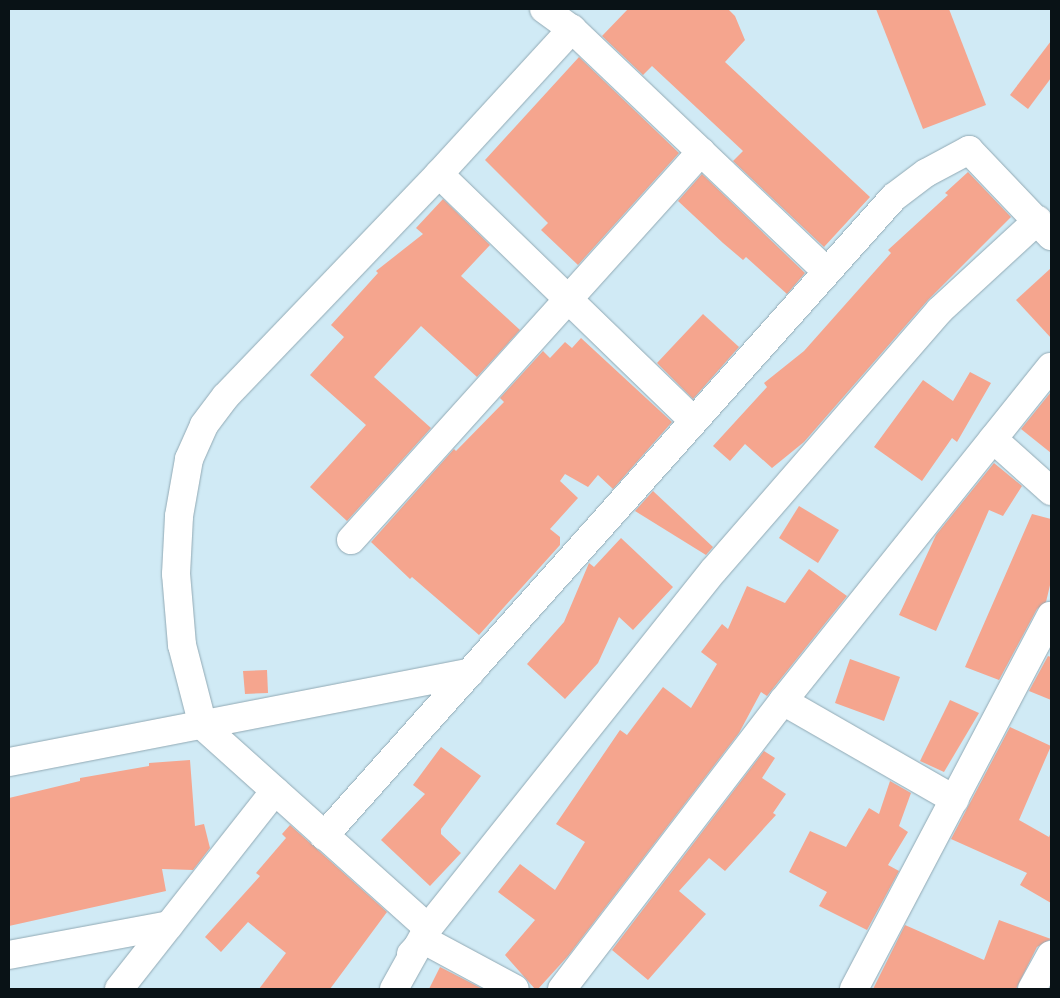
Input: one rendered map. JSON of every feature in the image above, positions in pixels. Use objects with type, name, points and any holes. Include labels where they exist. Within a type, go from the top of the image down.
[{"type":"street","points":[[544,9],[572,30],[826,270]]},
{"type":"street","points":[[515,989],[426,934],[324,836],[203,726],[182,646],[176,574],[179,516],[189,459],[204,425],[226,396],[439,174],[572,30]]},
{"type":"street","points":[[324,836],[826,270],[894,197],[926,173],[969,150],[1045,228],[940,310],[714,570],[426,934],[377,989]]},
{"type":"street","points":[[351,540],[701,152]]},
{"type":"street","points":[[439,174],[693,420]]},
{"type":"street","points":[[562,989],[783,701],[1051,367]]},
{"type":"street","points":[[994,439],[1051,492]]},
{"type":"street","points":[[854,989],[1051,616]]},
{"type":"street","points":[[9,762],[203,726],[470,672]]},
{"type":"street","points":[[783,701],[955,800]]},
{"type":"street","points":[[119,989],[275,791]]},
{"type":"street","points":[[9,955],[169,926]]},
{"type":"street","points":[[394,989],[426,934]]},
{"type":"street","points":[[1032,989],[1051,955]]},
{"type":"building","points":[[628,9],[728,9],[735,16],[745,40],[725,62],[870,197],[824,247],[733,161],[743,151],[652,66],[643,75],[602,36]]},
{"type":"building","points":[[876,9],[949,9],[986,105],[923,129]]},
{"type":"building","points":[[1051,41],[1051,78],[1028,109],[1010,95]]},
{"type":"building","points":[[579,57],[679,153],[578,265],[541,230],[548,223],[485,160]]},
{"type":"building","points":[[968,172],[1011,217],[928,300],[804,442],[772,468],[745,444],[730,461],[713,446],[767,387],[764,383],[804,351],[891,253],[888,250],[948,195],[945,193]]},
{"type":"building","points":[[702,174],[805,273],[787,294],[746,257],[743,260],[723,243],[678,201]]},
{"type":"building","points":[[443,199],[490,245],[461,276],[520,330],[477,377],[421,326],[374,377],[431,428],[347,521],[310,487],[366,425],[310,375],[344,337],[331,325],[378,273],[376,271],[423,234],[416,228]]},
{"type":"building","points":[[1051,268],[1051,338],[1016,300]]},
{"type":"building","points":[[703,314],[739,347],[693,399],[657,363]]},
{"type":"building","points":[[581,338],[672,422],[613,489],[598,475],[588,487],[565,474],[560,481],[578,498],[550,529],[560,537],[560,545],[479,635],[412,577],[410,579],[371,542],[454,449],[456,451],[504,402],[500,398],[543,351],[550,358],[565,342],[572,348]]},
{"type":"building","points":[[970,372],[991,383],[957,442],[952,438],[922,481],[874,447],[923,380],[953,401]]},
{"type":"building","points":[[1051,392],[1051,453],[1021,429]]},
{"type":"building","points":[[994,463],[1022,486],[1003,516],[989,510],[936,631],[899,615],[936,535]]},
{"type":"building","points":[[653,491],[713,547],[706,555],[635,511]]},
{"type":"building","points":[[799,506],[839,530],[818,563],[779,538]]},
{"type":"building","points":[[1032,514],[1051,519],[1051,581],[1046,602],[1037,609],[999,680],[965,667]]},
{"type":"building","points":[[621,538],[673,587],[633,630],[619,617],[598,663],[565,699],[527,664],[564,622],[589,563],[594,567]]},
{"type":"building","points":[[809,569],[847,596],[767,696],[761,692],[739,733],[568,956],[538,989],[535,989],[505,955],[535,920],[498,892],[520,864],[555,890],[585,842],[556,824],[620,730],[627,735],[663,687],[691,708],[717,664],[701,652],[722,624],[728,629],[747,586],[785,603]]},
{"type":"building","points":[[1048,656],[1051,657],[1051,700],[1029,691]]},
{"type":"building","points":[[850,659],[900,677],[884,721],[835,703]]},
{"type":"building","points":[[267,670],[268,693],[245,694],[243,671]]},
{"type":"building","points":[[950,700],[979,713],[944,772],[920,761]]},
{"type":"building","points":[[1010,727],[1051,746],[1019,820],[1049,837],[1051,832],[1051,903],[1020,885],[1027,873],[951,839]]},
{"type":"building","points":[[441,747],[481,776],[441,829],[441,834],[461,853],[430,886],[381,840],[425,794],[413,785]]},
{"type":"building","points":[[764,751],[775,758],[762,778],[786,794],[773,813],[776,815],[725,871],[709,858],[679,891],[706,914],[648,980],[612,950]]},
{"type":"building","points":[[190,760],[195,826],[204,824],[210,848],[193,870],[162,869],[166,891],[9,926],[9,798],[80,781],[80,778],[149,766],[149,763]]},
{"type":"building","points":[[890,781],[911,793],[899,826],[908,832],[888,865],[899,871],[867,930],[819,906],[827,892],[789,872],[810,831],[846,847],[869,808],[879,814]]},
{"type":"building","points":[[290,825],[387,912],[330,989],[259,989],[286,953],[248,922],[221,952],[205,937],[260,876],[256,873],[286,838],[282,834]]},
{"type":"building","points":[[999,920],[1051,939],[1037,947],[1016,989],[873,989],[905,925],[984,960]]},
{"type":"building","points":[[440,967],[483,989],[429,989]]}]
